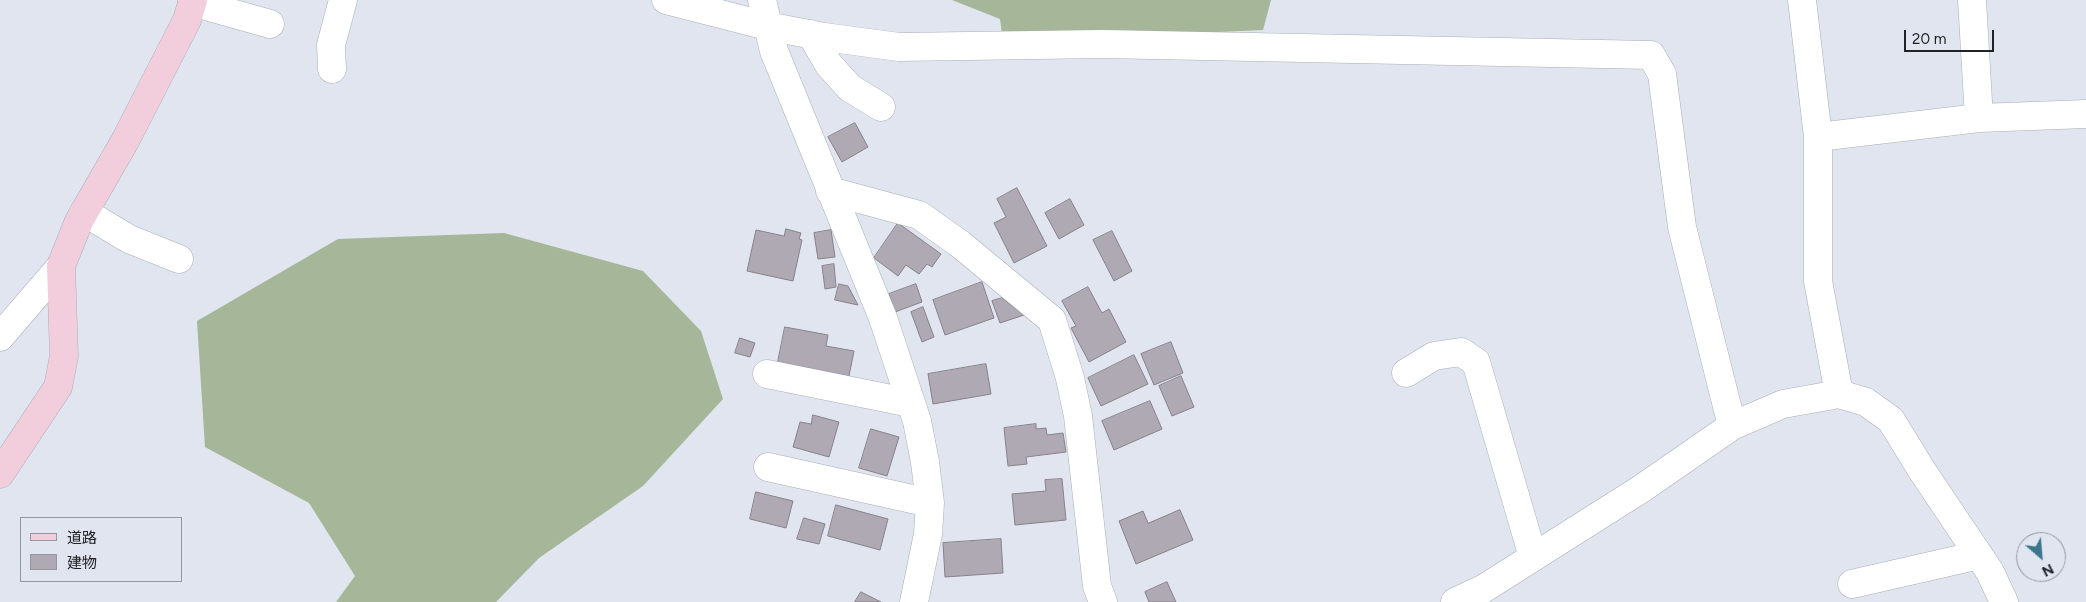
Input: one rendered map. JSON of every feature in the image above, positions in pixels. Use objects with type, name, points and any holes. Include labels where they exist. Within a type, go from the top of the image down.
[{"type":"street","points":[[332,69],[331,45],[343,0]]},
{"type":"street","points":[[666,0],[767,26],[899,47],[1103,44],[1651,55],[1662,74],[1682,227],[1732,426]]},
{"type":"street","points":[[762,0],[774,51],[883,318],[911,403],[925,462],[930,503],[927,542],[914,602]]},
{"type":"street","points":[[1802,0],[1818,136],[1818,281],[1839,394]]},
{"type":"street","points":[[1972,0],[1979,118]]},
{"type":"street","points":[[0,337],[61,266],[84,212],[125,141],[187,20],[192,1],[270,24]]},
{"type":"street","points":[[811,34],[829,65],[850,88],[881,107]]},
{"type":"street","points":[[1818,136],[1979,118],[2086,114]]},
{"type":"street","points":[[830,191],[919,215],[960,244],[1052,320],[1070,378],[1078,416],[1097,586],[1103,602]]},
{"type":"street","points":[[84,212],[129,239],[179,259]]},
{"type":"street","points":[[0,474],[58,387],[64,356],[61,266]]},
{"type":"street","points":[[1406,373],[1434,356],[1461,352],[1476,362],[1533,557]]},
{"type":"street","points":[[767,374],[911,403]]},
{"type":"street","points":[[1455,602],[1483,589],[1641,489],[1732,426],[1783,404],[1839,394],[1866,402],[1891,420],[1921,469],[1990,572],[2004,602]]},
{"type":"street","points":[[768,467],[930,503]]},
{"type":"street","points":[[1852,584],[1979,555]]},
{"type":"green space","points":[[952,0],[1271,0],[1263,30],[1003,42],[1000,19]]},
{"type":"green space","points":[[504,233],[643,271],[701,331],[723,399],[643,486],[539,558],[496,602],[336,602],[355,576],[309,503],[205,447],[197,321],[338,239]]},
{"type":"building","points":[[855,123],[868,147],[842,162],[828,137]]},
{"type":"building","points":[[1017,188],[1047,246],[1014,263],[994,223],[1006,217],[997,199]]},
{"type":"building","points":[[1070,199],[1084,225],[1059,239],[1045,213]]},
{"type":"building","points":[[898,223],[941,254],[932,267],[927,264],[919,274],[906,265],[898,276],[874,258]]},
{"type":"building","points":[[786,229],[801,233],[799,239],[802,240],[793,281],[747,271],[756,230],[784,236]]},
{"type":"building","points":[[831,230],[835,257],[818,259],[814,233]]},
{"type":"building","points":[[1112,231],[1132,271],[1114,281],[1093,240]]},
{"type":"building","points":[[834,264],[836,287],[825,289],[822,266]]},
{"type":"building","points":[[982,282],[994,318],[945,335],[933,300]]},
{"type":"building","points":[[839,284],[848,286],[858,305],[835,300]]},
{"type":"building","points":[[916,284],[922,302],[895,312],[889,294]]},
{"type":"building","points":[[1088,287],[1102,313],[1109,309],[1126,342],[1089,362],[1071,328],[1076,326],[1062,301]]},
{"type":"building","points":[[1002,298],[1024,315],[1000,323],[992,301]]},
{"type":"building","points":[[923,307],[934,337],[922,342],[911,312]]},
{"type":"building","points":[[785,327],[828,335],[826,346],[854,351],[849,376],[778,362]]},
{"type":"building","points":[[740,338],[755,343],[750,357],[735,353]]},
{"type":"building","points":[[1171,342],[1183,373],[1154,385],[1141,354]]},
{"type":"building","points":[[1134,355],[1148,384],[1101,406],[1088,378]]},
{"type":"building","points":[[986,364],[991,394],[933,404],[928,374]]},
{"type":"building","points":[[1181,376],[1194,407],[1172,416],[1159,386]]},
{"type":"building","points":[[1150,401],[1162,429],[1114,450],[1102,421]]},
{"type":"building","points":[[813,415],[839,422],[829,457],[793,447],[800,422],[811,424]]},
{"type":"building","points":[[1036,424],[1036,429],[1046,428],[1047,435],[1063,433],[1066,452],[1026,457],[1027,464],[1008,466],[1004,428]]},
{"type":"building","points":[[871,429],[899,437],[887,476],[859,468]]},
{"type":"building","points":[[1062,479],[1066,520],[1015,525],[1012,494],[1046,491],[1045,480]]},
{"type":"building","points":[[756,492],[793,501],[786,528],[750,519]]},
{"type":"building","points":[[836,505],[888,519],[880,550],[828,536]]},
{"type":"building","points":[[1180,510],[1193,540],[1136,564],[1119,521],[1143,511],[1148,523]]},
{"type":"building","points":[[804,518],[825,524],[819,544],[797,539]]},
{"type":"building","points":[[1001,539],[1003,573],[945,577],[943,543]]},
{"type":"building","points":[[1167,582],[1176,602],[1149,602],[1145,592]]},
{"type":"building","points":[[861,592],[881,602],[855,602]]}]
